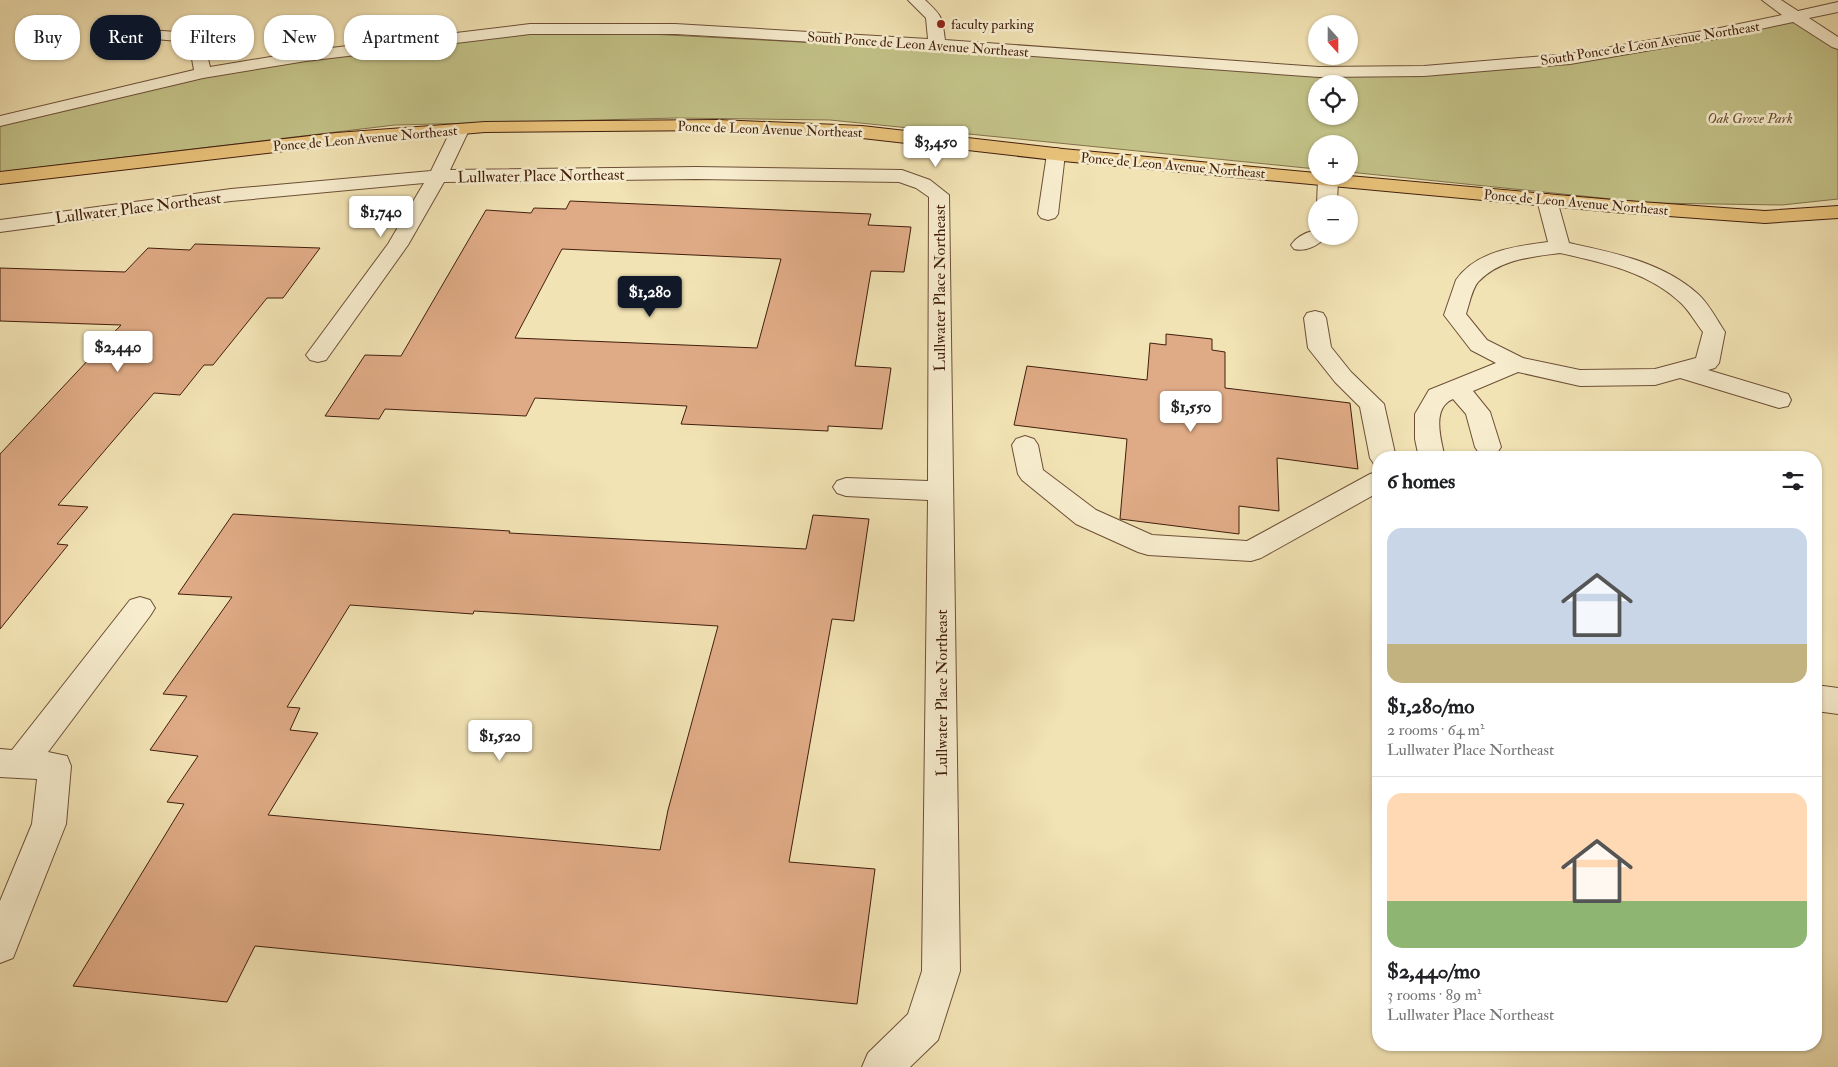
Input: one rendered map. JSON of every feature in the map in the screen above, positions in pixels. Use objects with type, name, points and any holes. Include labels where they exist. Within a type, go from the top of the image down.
[{"type":"highway","name":"Ponce de Leon Avenue Northeast","points":[[0,178],[336,139],[460,130],[505,127],[728,126],[862,132],[1056,154],[1308,177]]},
{"type":"highway","name":"Ponce de Leon Avenue Northeast","points":[[1358,182],[1547,200],[1765,217],[1838,212]]},
{"type":"street","points":[[916,0],[934,17],[937,44]]},
{"type":"street","points":[[1770,0],[1838,44]]},
{"type":"street","name":"South Ponce de Leon Avenue Northeast","points":[[0,121],[203,73],[306,56],[530,29],[676,29],[937,44],[1319,72],[1424,71],[1570,59],[1716,34],[1838,7]]},
{"type":"street","points":[[161,35],[196,37],[203,73]]},
{"type":"street","points":[[318,355],[398,245],[438,176],[460,130]]},
{"type":"street","points":[[1048,214],[1056,154]]},
{"type":"street","name":"Lullwater Place Northeast","points":[[0,226],[231,195],[438,176],[686,174],[902,176],[923,184],[939,195],[941,971],[924,1026],[882,1067]]},
{"type":"street","points":[[1547,200],[1560,248]]},
{"type":"street","points":[[1560,248],[1611,258],[1657,275],[1691,300],[1714,332],[1707,363],[1655,377],[1580,378],[1516,364],[1479,345],[1454,316],[1467,280],[1492,261],[1518,252],[1560,248]]},
{"type":"street","points":[[1315,318],[1320,348],[1342,377],[1372,404],[1382,451]]},
{"type":"street","points":[[1431,451],[1427,414],[1438,396],[1516,364]]},
{"type":"street","points":[[1681,370],[1779,400]]},
{"type":"street","points":[[1456,387],[1478,412],[1488,447]]},
{"type":"street","points":[[1025,445],[1031,474],[1086,517],[1148,545],[1251,551],[1372,484]]},
{"type":"street","points":[[846,487],[940,491]]},
{"type":"street","points":[[10,764],[140,608]]},
{"type":"street","points":[[1822,699],[1838,701]]},
{"type":"street","points":[[0,945],[49,824],[55,766],[10,764]]},
{"type":"green space","name":"Oak Grove Park","points":[[1798,21],[1838,48],[1838,199],[1782,205],[1650,203],[1358,173],[1358,135],[1308,135],[1308,168],[830,120],[676,118],[395,125],[0,172],[0,121],[252,62],[269,60],[334,60],[334,52],[344,51],[344,60],[457,60],[457,38],[530,29],[1064,56],[1319,72],[1575,59]]},
{"type":"building","points":[[570,201],[871,214],[868,225],[911,227],[904,272],[871,271],[855,366],[891,368],[882,429],[828,426],[828,431],[681,424],[687,406],[535,398],[526,416],[385,409],[379,419],[325,416],[365,355],[401,356],[486,210],[531,213],[534,208],[566,209]],"holes":[[[562,249],[781,259],[757,348],[515,338]]]},
{"type":"building","points":[[195,244],[320,248],[283,298],[267,298],[213,365],[204,365],[180,395],[154,393],[58,505],[88,507],[57,544],[68,545],[0,629],[0,454],[121,325],[0,321],[0,268],[125,272],[148,248],[190,250]]},
{"type":"building","points":[[1166,334],[1212,339],[1212,350],[1225,352],[1225,388],[1350,403],[1358,469],[1277,458],[1279,511],[1239,506],[1239,534],[1120,519],[1127,439],[1014,425],[1027,366],[1147,380],[1150,343],[1166,345]]},
{"type":"building","points":[[233,514],[510,531],[509,533],[806,549],[813,515],[869,519],[854,621],[832,619],[789,862],[875,869],[857,1004],[255,946],[227,1002],[73,986],[184,804],[167,802],[198,756],[150,750],[187,696],[163,694],[232,597],[178,594]],"holes":[[[350,605],[473,614],[474,611],[718,626],[668,810],[660,850],[268,815],[318,733],[290,730],[300,708],[287,707]]]},
{"type":"place","name":"faculty parking","points":[[941,24]]}]
